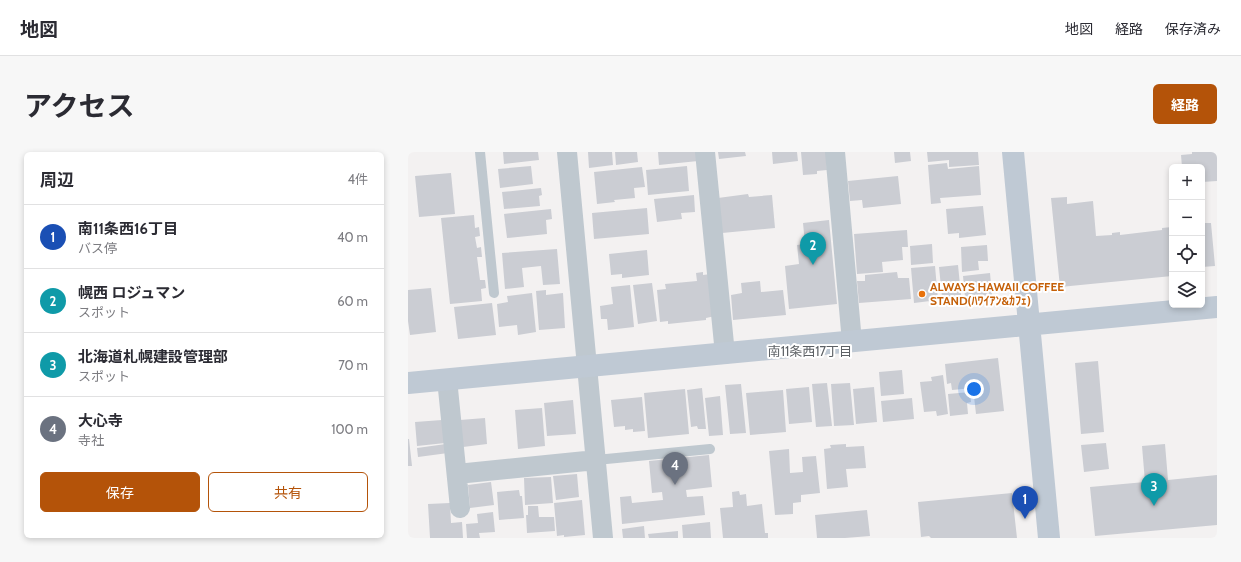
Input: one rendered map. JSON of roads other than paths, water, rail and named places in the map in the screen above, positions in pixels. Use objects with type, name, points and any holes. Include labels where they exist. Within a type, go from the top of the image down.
[{"type":"street","points":[[567,152],[603,538]]},
{"type":"street","points":[[705,152],[725,354]]},
{"type":"street","points":[[836,152],[852,342]]},
{"type":"street","points":[[1013,152],[1049,538]]},
{"type":"street","points":[[408,383],[1217,307]]},
{"type":"street","points":[[448,380],[460,508]]},
{"type":"street","points":[[457,474],[596,460]]},
{"type":"lane","points":[[480,152],[494,293]]},
{"type":"lane","points":[[596,460],[710,449]]},
{"type":"place","name":"幌西 ロジュマン","points":[[813,265]]},
{"type":"place","name":"ALWAYS HAWAII COFFEE STAND(ﾊﾜｲｱﾝ&ｶﾌｪ)","points":[[922,294]]},
{"type":"place","name":"大心寺","points":[[675,485]]},
{"type":"place","name":"北海道札幌建設管理部","points":[[1154,506]]},
{"type":"place","name":"南11条西16丁目","points":[[1025,519]]},
{"type":"district","name":"南11条西17丁目","points":[[810,351]]}]
